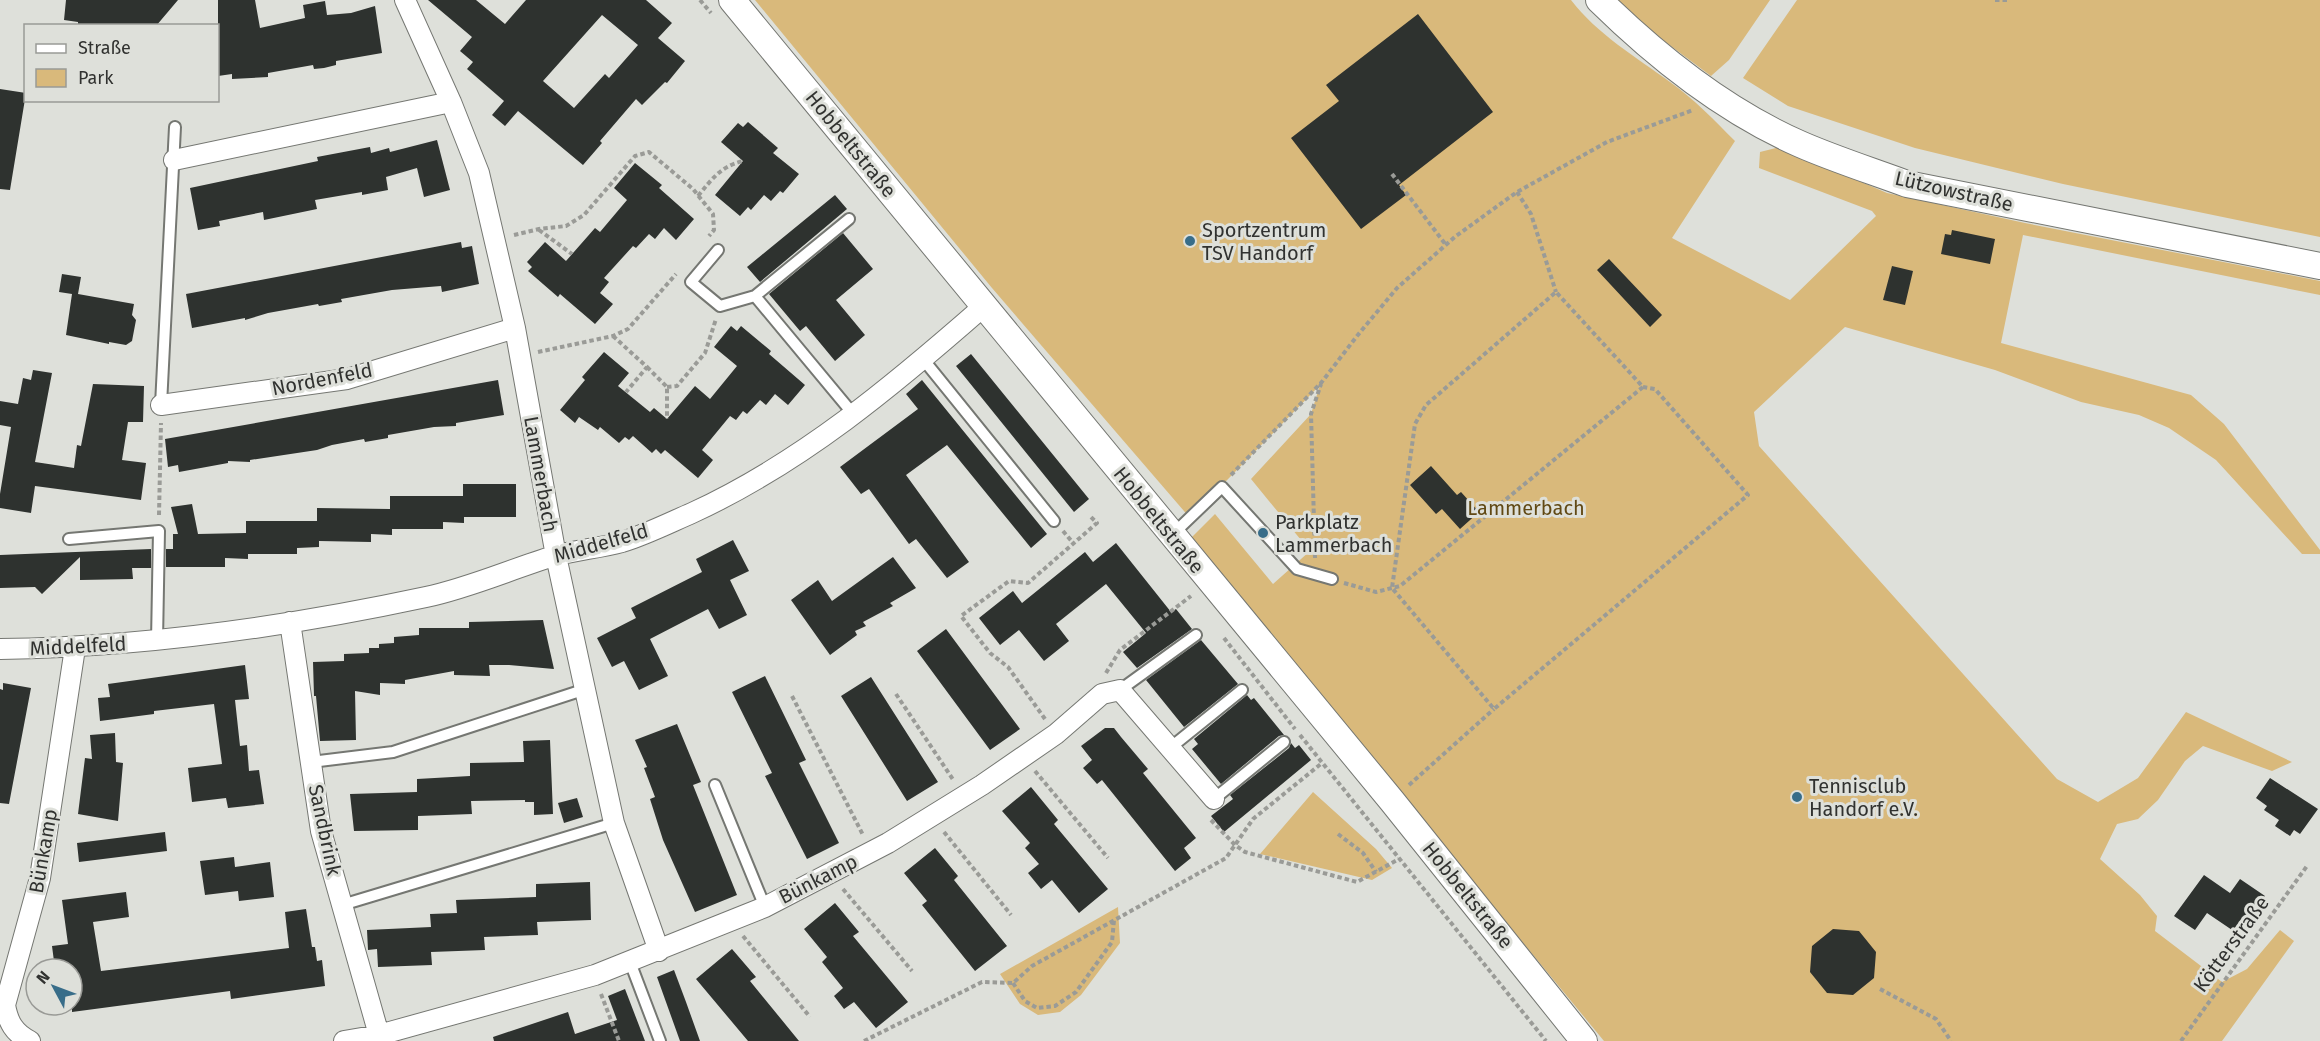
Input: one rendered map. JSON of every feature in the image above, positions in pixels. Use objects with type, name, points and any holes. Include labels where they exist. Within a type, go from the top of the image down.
[{"type":"street","name":"Lammerbach","points":[[405,0],[451,102],[479,173],[515,328],[556,556],[614,823],[659,951]]},
{"type":"street","name":"Hobbeltstraße","points":[[732,0],[1392,801],[1584,1041]]},
{"type":"street","name":"Lützowstraße","points":[[1599,0],[1632,33],[1718,99],[1751,119],[1800,144],[1907,184],[2320,266]]},
{"type":"street","points":[[174,160],[451,102]]},
{"type":"street","name":"Middelfeld","points":[[0,649],[75,648],[157,641],[290,621],[428,597],[556,556],[623,542],[693,513],[787,462],[854,415],[984,306]]},
{"type":"street","name":"Nordenfeld","points":[[161,405],[347,379],[515,328]]},
{"type":"street","name":"Sandbrink","points":[[290,621],[321,831],[379,1035]]},
{"type":"street","name":"Bünkamp","points":[[30,1041],[22,1037],[9,1024],[5,1005],[40,878],[75,648]]},
{"type":"street","points":[[1111,692],[1170,748],[1214,799]]},
{"type":"street","name":"Bünkamp","points":[[344,1041],[379,1035],[595,975],[765,907],[872,852],[932,816],[1023,757],[1111,692]]},
{"type":"lane","points":[[161,405],[175,127]]},
{"type":"lane","points":[[718,250],[691,282],[720,306],[755,296],[849,219]]},
{"type":"lane","points":[[755,296],[854,415]]},
{"type":"lane","points":[[923,358],[1054,521]]},
{"type":"lane","points":[[1172,535],[1222,487],[1297,569],[1332,579]]},
{"type":"lane","points":[[69,539],[159,531],[157,641]]},
{"type":"lane","points":[[1111,692],[1196,635]]},
{"type":"lane","points":[[311,762],[393,752],[585,689]]},
{"type":"lane","points":[[1170,748],[1242,690]]},
{"type":"lane","points":[[1214,799],[1284,742]]},
{"type":"lane","points":[[715,785],[765,907]]},
{"type":"lane","points":[[342,905],[614,823]]},
{"type":"lane","points":[[630,962],[660,1041]]},
{"type":"path","points":[[1995,0],[2010,0]]},
{"type":"path","points":[[1222,487],[1232,473],[1321,383],[1356,336],[1397,288],[1446,245],[1516,192],[1607,142],[1718,99]]},
{"type":"path","points":[[494,240],[539,229],[566,226],[584,215],[635,156],[649,152],[698,196],[712,214],[714,230],[706,239]]},
{"type":"path","points":[[698,196],[715,174],[730,164],[743,161]]},
{"type":"path","points":[[1392,174],[1446,245]]},
{"type":"path","points":[[1392,801],[1494,709],[1748,495],[1655,389],[1643,387],[1556,292],[1531,214],[1516,192]]},
{"type":"path","points":[[539,229],[572,254]]},
{"type":"path","points":[[520,356],[613,336],[628,329],[683,266]]},
{"type":"path","points":[[1494,709],[1392,588],[1415,424],[1426,405],[1556,292]]},
{"type":"path","points":[[667,387],[677,386],[705,353],[720,306]]},
{"type":"path","points":[[613,336],[667,387],[667,419]]},
{"type":"path","points":[[626,392],[647,367]]},
{"type":"path","points":[[1316,576],[1311,414],[1321,383]]},
{"type":"path","points":[[1332,579],[1376,592],[1400,586],[1643,387]]},
{"type":"path","points":[[159,531],[161,405]]},
{"type":"path","points":[[1056,734],[1008,668],[990,654],[962,616],[1009,581],[1028,583],[1097,524],[1089,515]]},
{"type":"path","points":[[1111,692],[1107,671],[1120,650],[1191,596]]},
{"type":"path","points":[[896,694],[963,796]]},
{"type":"path","points":[[792,696],[872,852]]},
{"type":"path","points":[[1023,757],[1108,858]]},
{"type":"path","points":[[864,1041],[982,982],[1013,983],[1032,966],[1226,858],[1253,819],[1322,763]]},
{"type":"path","points":[[1214,799],[1209,817],[1235,845],[1245,852],[1357,882],[1399,859]]},
{"type":"path","points":[[932,816],[1011,915]]},
{"type":"path","points":[[1338,834],[1363,853],[1376,872]]},
{"type":"path","name":"Kötterstraße","points":[[2181,1041],[2307,866]]},
{"type":"path","points":[[830,873],[912,971]]},
{"type":"path","points":[[1013,983],[1026,1001],[1037,1008],[1055,1006],[1076,992],[1112,942],[1114,920]]},
{"type":"path","points":[[730,921],[810,1017]]},
{"type":"path","points":[[595,975],[619,1041]]},
{"type":"path","points":[[1880,989],[1936,1019],[1951,1041]]},
{"type":"green space","points":[[755,0],[1571,0],[1593,24],[1687,95],[1735,141],[1672,238],[1790,300],[1876,216],[1872,211],[1759,168],[1760,152],[1780,147],[1887,193],[2025,223],[2320,281],[2320,295],[2023,235],[2001,343],[2191,395],[2224,424],[2320,550],[2320,554],[2302,554],[2216,460],[2169,428],[2139,415],[2081,402],[1995,370],[1845,327],[1754,412],[1759,446],[2057,779],[2098,802],[2138,778],[2186,712],[2292,762],[2272,771],[2203,746],[2185,761],[2158,800],[2138,819],[2117,824],[2100,859],[2140,895],[2157,916],[2155,931],[2222,982],[2247,969],[2280,930],[2294,941],[2222,1041],[1604,1041],[1190,539],[1215,514],[1273,584],[1310,551],[1251,479],[1311,414],[1320,385],[1190,518],[992,288]]},
{"type":"green space","points":[[1616,0],[1770,0],[1729,60],[1711,76],[1640,23]]},
{"type":"green space","points":[[1797,0],[2320,0],[2320,237],[2063,184],[1915,148],[1788,106],[1743,78]]},
{"type":"green space","points":[[1313,792],[1376,849],[1392,868],[1372,880],[1260,854]]},
{"type":"green space","points":[[1118,907],[1120,943],[1081,995],[1060,1012],[1038,1015],[1020,1004],[1000,974]]},
{"type":"building","points":[[66,0],[178,0],[158,24],[78,24],[78,22],[64,20]]},
{"type":"building","points":[[218,0],[255,0],[260,28],[305,18],[303,5],[325,1],[327,15],[351,13],[375,6],[382,53],[336,61],[336,65],[324,68],[314,69],[313,65],[268,73],[268,77],[232,79],[232,74],[219,76]]},
{"type":"building","points":[[428,0],[476,0],[505,24],[526,0],[646,0],[672,23],[658,38],[685,61],[667,83],[665,82],[642,105],[636,99],[583,165],[518,111],[505,126],[492,115],[504,101],[467,69],[473,62],[460,51],[472,37]],"holes":[[[602,15],[638,45],[609,78],[605,74],[574,108],[543,81]]]},
{"type":"building","points":[[1418,14],[1493,112],[1399,185],[1406,195],[1361,229],[1291,138],[1339,101],[1326,85]]},
{"type":"building","points":[[0,89],[24,93],[25,102],[10,190],[0,189]]},
{"type":"building","points":[[748,122],[778,148],[773,153],[799,174],[783,193],[780,191],[771,201],[764,195],[751,210],[748,207],[740,216],[715,195],[743,161],[721,142],[738,123],[743,127]]},
{"type":"building","points":[[437,140],[450,190],[424,197],[417,168],[386,177],[388,190],[315,200],[317,209],[264,220],[263,212],[219,221],[220,226],[198,230],[190,188],[318,161],[317,157],[370,147],[371,153],[389,148],[390,152]]},
{"type":"building","points":[[635,163],[662,185],[659,188],[694,219],[676,240],[664,228],[655,239],[649,234],[636,248],[633,246],[604,278],[609,282],[600,293],[613,304],[595,324],[560,294],[558,297],[528,271],[532,267],[527,262],[545,242],[566,261],[595,228],[600,232],[627,200],[614,188]]},
{"type":"building","points":[[835,195],[847,209],[760,282],[747,267]]},
{"type":"building","points":[[1952,230],[1995,239],[1990,264],[1941,254],[1945,234],[1951,235]]},
{"type":"building","points":[[843,233],[873,269],[836,300],[865,335],[835,361],[806,326],[800,331],[769,294]]},
{"type":"building","points":[[461,242],[462,248],[472,246],[479,284],[442,292],[441,286],[392,290],[341,299],[342,302],[319,306],[318,304],[268,313],[245,320],[245,318],[192,328],[186,294]]},
{"type":"building","points":[[1609,259],[1662,315],[1650,327],[1597,270]]},
{"type":"building","points":[[1892,266],[1913,271],[1905,305],[1883,300]]},
{"type":"building","points":[[62,274],[81,277],[78,294],[134,304],[132,315],[136,320],[132,341],[126,345],[109,342],[109,344],[66,335],[72,294],[59,292]]},
{"type":"building","points":[[731,326],[737,331],[741,326],[771,351],[769,354],[805,385],[788,405],[775,394],[766,405],[760,400],[747,414],[743,411],[736,420],[730,416],[702,450],[713,460],[698,478],[665,450],[661,454],[656,449],[652,453],[633,436],[629,440],[625,437],[619,443],[600,427],[598,430],[579,417],[575,423],[560,410],[585,380],[582,377],[604,352],[629,373],[618,386],[650,412],[654,408],[667,419],[695,386],[710,399],[737,366],[714,347]]},
{"type":"building","points":[[971,354],[1089,499],[1074,512],[956,366]]},
{"type":"building","points":[[33,370],[52,373],[35,462],[74,468],[77,445],[81,446],[93,384],[144,386],[143,422],[128,422],[122,460],[146,463],[141,500],[35,486],[31,513],[0,508],[0,494],[11,427],[0,425],[0,401],[18,404],[23,378],[31,380]]},
{"type":"building","points":[[498,380],[504,415],[456,423],[456,426],[434,427],[388,435],[388,438],[365,442],[364,439],[317,450],[250,460],[250,462],[228,461],[228,463],[179,472],[178,465],[168,467],[165,439]]},
{"type":"building","points":[[922,380],[1047,534],[1031,548],[947,445],[906,475],[969,562],[947,578],[916,539],[909,544],[869,489],[861,494],[840,467],[918,409],[906,394]]},
{"type":"building","points":[[1431,466],[1457,495],[1461,492],[1479,512],[1460,529],[1442,509],[1436,514],[1410,485]]},
{"type":"building","points":[[463,484],[516,484],[516,517],[464,517],[464,523],[443,522],[443,529],[392,529],[392,535],[371,534],[371,542],[319,541],[319,547],[297,548],[297,554],[248,554],[248,559],[225,558],[225,567],[166,567],[166,549],[173,549],[173,534],[178,534],[171,507],[192,504],[198,534],[246,533],[246,521],[317,521],[317,508],[390,509],[390,496],[463,496]]},
{"type":"building","points":[[733,540],[749,571],[730,580],[747,615],[719,629],[708,609],[650,639],[668,676],[639,690],[624,661],[612,667],[597,638],[636,618],[631,608],[702,572],[696,559]]},
{"type":"building","points":[[1116,543],[1171,612],[1176,609],[1192,629],[1137,668],[1123,652],[1146,633],[1106,584],[1056,624],[1069,641],[1044,661],[1019,630],[1000,645],[979,618],[1013,591],[1022,603],[1085,552],[1093,562]]},
{"type":"building","points":[[151,549],[151,568],[132,568],[133,579],[80,580],[80,557],[42,594],[35,587],[0,588],[0,555]]},
{"type":"building","points":[[893,557],[916,588],[890,603],[893,606],[863,622],[866,626],[855,631],[857,635],[830,655],[791,600],[818,580],[832,601]]},
{"type":"building","points":[[543,620],[554,669],[489,665],[490,676],[454,675],[454,671],[405,680],[405,684],[380,683],[380,695],[355,691],[356,740],[320,741],[316,696],[314,696],[313,662],[344,661],[344,654],[369,653],[369,648],[379,648],[379,644],[394,643],[394,637],[419,635],[419,628],[469,628],[469,622]]},
{"type":"building","points":[[946,629],[1020,729],[990,750],[917,651]]},
{"type":"building","points":[[1201,640],[1238,684],[1184,727],[1146,680]]},
{"type":"building","points":[[245,665],[249,699],[235,700],[240,746],[247,745],[249,771],[259,770],[264,804],[228,808],[226,798],[192,802],[188,768],[222,764],[214,704],[154,711],[154,714],[100,721],[98,698],[110,697],[108,684]]},
{"type":"building","points":[[765,676],[806,760],[799,763],[839,843],[807,859],[765,776],[772,773],[732,692]]},
{"type":"building","points":[[871,677],[938,782],[907,801],[841,696]]},
{"type":"building","points":[[3,683],[31,688],[9,804],[0,803],[0,689],[3,690]]},
{"type":"building","points":[[1247,695],[1251,700],[1254,698],[1284,735],[1279,736],[1221,784],[1192,749],[1198,744],[1194,739]]},
{"type":"building","points":[[677,724],[701,782],[693,785],[737,895],[695,912],[663,840],[650,799],[655,797],[644,768],[647,767],[635,740]]},
{"type":"building","points":[[1105,728],[1114,728],[1148,769],[1143,773],[1196,838],[1184,848],[1191,858],[1175,871],[1102,780],[1097,784],[1083,768],[1092,760],[1081,746]]},
{"type":"building","points":[[115,733],[116,762],[123,763],[118,821],[78,814],[85,758],[92,759],[90,735]]},
{"type":"building","points":[[550,740],[553,814],[534,815],[534,802],[525,802],[525,800],[471,801],[472,814],[418,816],[418,830],[354,831],[350,794],[417,792],[417,779],[470,776],[470,763],[524,762],[523,741]]},
{"type":"building","points":[[1291,743],[1295,748],[1299,745],[1311,760],[1224,832],[1211,816],[1233,799],[1230,795],[1289,748]]},
{"type":"building","points":[[2270,778],[2318,809],[2300,834],[2294,830],[2290,836],[2275,826],[2279,820],[2264,810],[2267,806],[2256,798]]},
{"type":"building","points":[[1031,787],[1058,820],[1054,824],[1108,889],[1079,913],[1052,880],[1041,889],[1028,873],[1039,864],[1025,848],[1030,843],[1002,811]]},
{"type":"building","points":[[577,798],[583,817],[564,823],[558,803]]},
{"type":"building","points":[[165,832],[167,851],[79,862],[77,843]]},
{"type":"building","points":[[935,848],[958,876],[954,880],[1007,946],[975,971],[922,905],[927,901],[904,873]]},
{"type":"building","points":[[234,857],[235,867],[270,862],[274,897],[239,901],[238,891],[205,895],[200,861]]},
{"type":"building","points":[[2204,875],[2230,893],[2240,879],[2265,896],[2255,911],[2251,908],[2235,932],[2207,913],[2195,930],[2174,916]]},
{"type":"building","points":[[590,882],[591,920],[537,922],[538,935],[484,937],[485,950],[431,952],[432,965],[378,967],[377,949],[368,950],[367,930],[431,927],[430,914],[457,913],[456,900],[536,897],[536,884]]},
{"type":"building","points":[[126,892],[129,917],[93,922],[101,971],[289,948],[285,912],[306,909],[312,947],[315,947],[317,961],[322,960],[325,986],[231,999],[230,991],[84,1010],[84,957],[53,957],[52,946],[68,944],[62,900]]},
{"type":"building","points":[[835,903],[859,932],[853,936],[908,1002],[876,1028],[854,1002],[844,1009],[834,996],[843,988],[822,962],[827,957],[804,929]]},
{"type":"building","points":[[1833,929],[1859,931],[1876,952],[1874,978],[1853,995],[1827,993],[1810,972],[1812,946]]},
{"type":"building","points":[[732,949],[756,977],[750,981],[799,1041],[748,1041],[696,979]]},
{"type":"building","points":[[674,970],[700,1041],[680,1041],[657,977]]},
{"type":"building","points":[[625,989],[645,1041],[494,1041],[493,1037],[568,1012],[575,1034],[617,1020],[608,996]]},
{"type":"place","name":"Sportzentrum TSV Handorf","points":[[1190,241]]},
{"type":"place","name":"Parkplatz Lammerbach","points":[[1263,533]]},
{"type":"place","name":"Tennisclub Handorf e.V.","points":[[1797,797]]}]
